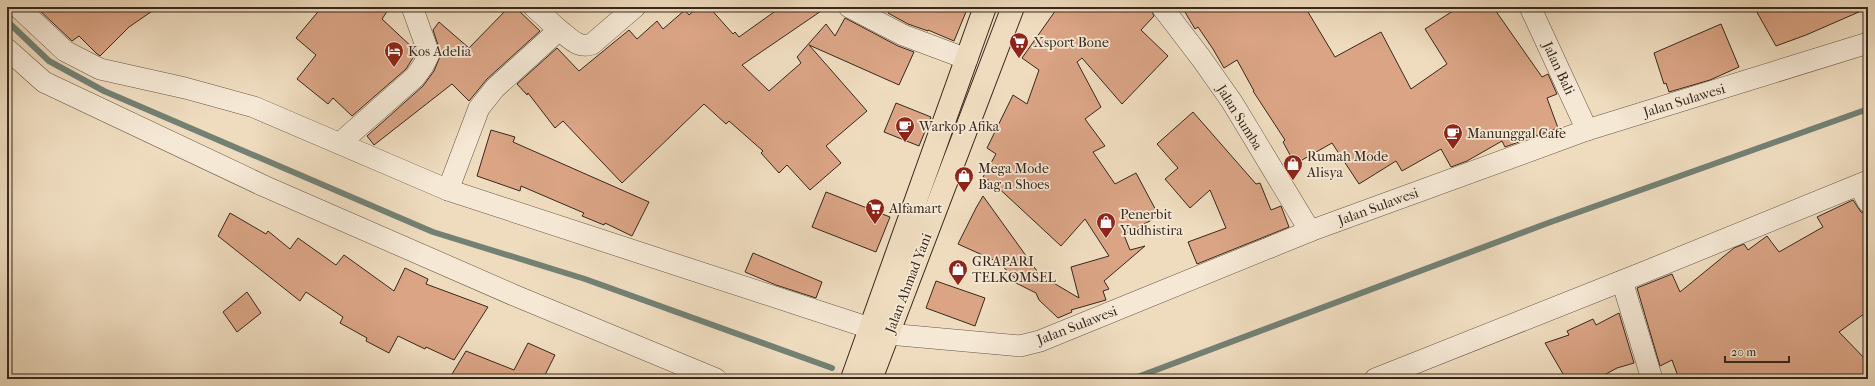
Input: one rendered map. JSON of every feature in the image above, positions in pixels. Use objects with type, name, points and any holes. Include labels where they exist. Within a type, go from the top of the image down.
[{"type":"main road","points":[[852,379],[876,341],[985,7]]},
{"type":"main road","name":"Jalan Ahmad Yani","points":[[871,379],[876,341],[1013,7]]},
{"type":"street","name":"Jalan Sulawesi","points":[[18,7],[65,51],[100,68],[184,88],[254,107],[448,190],[876,341],[1020,346],[1040,340],[1310,231],[1587,130],[1868,43]]},
{"type":"street","points":[[340,143],[415,77],[423,66],[429,54],[412,7]]},
{"type":"street","points":[[534,7],[558,30],[579,45],[584,46],[592,44],[635,7]]},
{"type":"street","points":[[849,7],[903,35],[967,59]]},
{"type":"street","name":"Jalan Sumba","points":[[1162,7],[1232,102],[1310,231]]},
{"type":"street","name":"Jalan Bali","points":[[1530,7],[1587,130]]},
{"type":"street","points":[[448,190],[479,108],[495,88],[558,30]]},
{"type":"street","points":[[7,49],[44,82],[264,186],[516,296],[716,379]]},
{"type":"street","points":[[1375,379],[1622,281],[1865,189]]},
{"type":"street","points":[[1622,281],[1652,379]]},
{"type":"building","points":[[36,7],[158,7],[129,27],[100,56],[79,36],[72,41]]},
{"type":"building","points":[[322,7],[390,7],[382,19],[414,49],[416,53],[406,69],[352,116],[333,98],[328,104],[297,79],[316,55],[296,38]]},
{"type":"building","points":[[509,7],[515,7],[540,31],[487,79],[469,101],[452,84],[374,145],[367,136],[423,86],[434,71],[441,54],[433,30],[439,22],[469,48]]},
{"type":"building","points":[[698,7],[709,7],[733,34],[735,32],[739,37],[781,7],[827,7],[742,65],[769,91],[801,63],[797,57],[826,24],[835,36],[845,18],[898,46],[914,52],[899,85],[809,45],[867,111],[826,146],[841,163],[810,190],[787,165],[779,173],[761,153],[763,151],[729,121],[726,124],[704,104],[622,183],[563,121],[555,128],[528,93],[527,95],[517,84],[557,48],[579,71],[629,30],[637,39],[657,21],[663,29],[685,10],[689,15]]},
{"type":"building","points":[[890,7],[968,7],[954,41],[928,30],[908,24],[888,13]]},
{"type":"building","points":[[1058,7],[1150,7],[1154,16],[1141,30],[1168,56],[1122,104],[1082,58],[1077,62],[1101,107],[1085,119],[1105,146],[1093,152],[1115,184],[1136,173],[1159,216],[1124,235],[1130,250],[1145,246],[1104,281],[1109,289],[1103,291],[1106,300],[1071,310],[1072,312],[1058,318],[1039,300],[1036,293],[1014,282],[1018,281],[998,262],[958,244],[983,196],[1037,271],[1032,277],[1040,275],[1079,298],[1071,267],[1109,256],[1085,219],[1061,246],[992,182],[983,177],[996,154],[987,148],[1013,95],[1027,104],[1039,70],[1022,58]]},
{"type":"building","points":[[1182,7],[1305,7],[1335,57],[1381,32],[1411,89],[1447,64],[1425,29],[1459,7],[1493,7],[1542,77],[1548,74],[1557,94],[1547,98],[1558,128],[1505,147],[1502,141],[1467,161],[1451,167],[1441,149],[1402,171],[1396,161],[1359,184],[1332,143],[1295,164],[1283,142],[1285,140],[1253,91],[1237,60],[1224,68],[1198,27],[1195,29]]},
{"type":"building","points":[[1754,7],[1868,8],[1806,35],[1776,46]]},
{"type":"building","points":[[1721,24],[1739,67],[1710,80],[1669,92],[1666,83],[1664,84],[1654,53]]},
{"type":"building","points":[[896,103],[931,117],[919,146],[884,132]]},
{"type":"building","points":[[1193,112],[1256,184],[1260,183],[1271,210],[1281,206],[1289,227],[1197,264],[1188,242],[1226,228],[1210,190],[1190,208],[1165,179],[1178,168],[1157,144]]},
{"type":"building","points":[[491,130],[515,137],[513,142],[649,202],[632,236],[605,223],[604,225],[582,216],[584,213],[521,186],[520,191],[477,176]]},
{"type":"building","points":[[826,192],[890,217],[876,252],[812,227]]},
{"type":"building","points":[[1853,200],[1861,212],[1868,215],[1868,311],[1839,332],[1868,362],[1868,379],[1679,379],[1672,360],[1660,366],[1637,288],[1672,274],[1680,292],[1734,248],[1744,244],[1748,250],[1767,236],[1779,252],[1823,227],[1817,217]]},
{"type":"building","points":[[230,213],[266,234],[268,231],[290,249],[298,238],[336,265],[344,255],[394,291],[405,268],[428,279],[426,284],[488,307],[454,360],[426,347],[425,349],[398,336],[389,353],[366,341],[367,338],[340,323],[343,317],[306,292],[300,301],[218,236]]},
{"type":"building","points":[[753,253],[822,282],[816,298],[776,285],[745,272]]},
{"type":"building","points":[[936,281],[985,298],[975,326],[926,308]]},
{"type":"building","points":[[247,292],[261,313],[237,332],[223,312]]},
{"type":"building","points":[[1619,313],[1634,363],[1617,368],[1597,379],[1566,379],[1545,343],[1569,335],[1567,331],[1593,319],[1596,325]]},
{"type":"building","points":[[528,343],[555,355],[543,379],[449,379],[466,351],[514,370]]},
{"type":"waterway","points":[[7,21],[49,61],[104,91],[433,232],[585,279],[832,368]]},
{"type":"waterway","points":[[1132,379],[1548,223],[1868,109]]},
{"type":"place","name":"Xsport Bone","points":[[1019,59]]},
{"type":"place","name":"Kos Adelia","points":[[394,68]]},
{"type":"place","name":"Warkop Afika","points":[[905,143]]},
{"type":"place","name":"Manunggal Cafe","points":[[1453,150]]},
{"type":"place","name":"Rumah Mode Alisya","points":[[1293,181]]},
{"type":"place","name":"Mega Mode Bag n Shoes","points":[[964,193]]},
{"type":"place","name":"Alfamart","points":[[875,225]]},
{"type":"place","name":"Penerbit Yudhistira","points":[[1106,239]]},
{"type":"place","name":"GRAPARI TELKOMSEL","points":[[958,286]]}]
